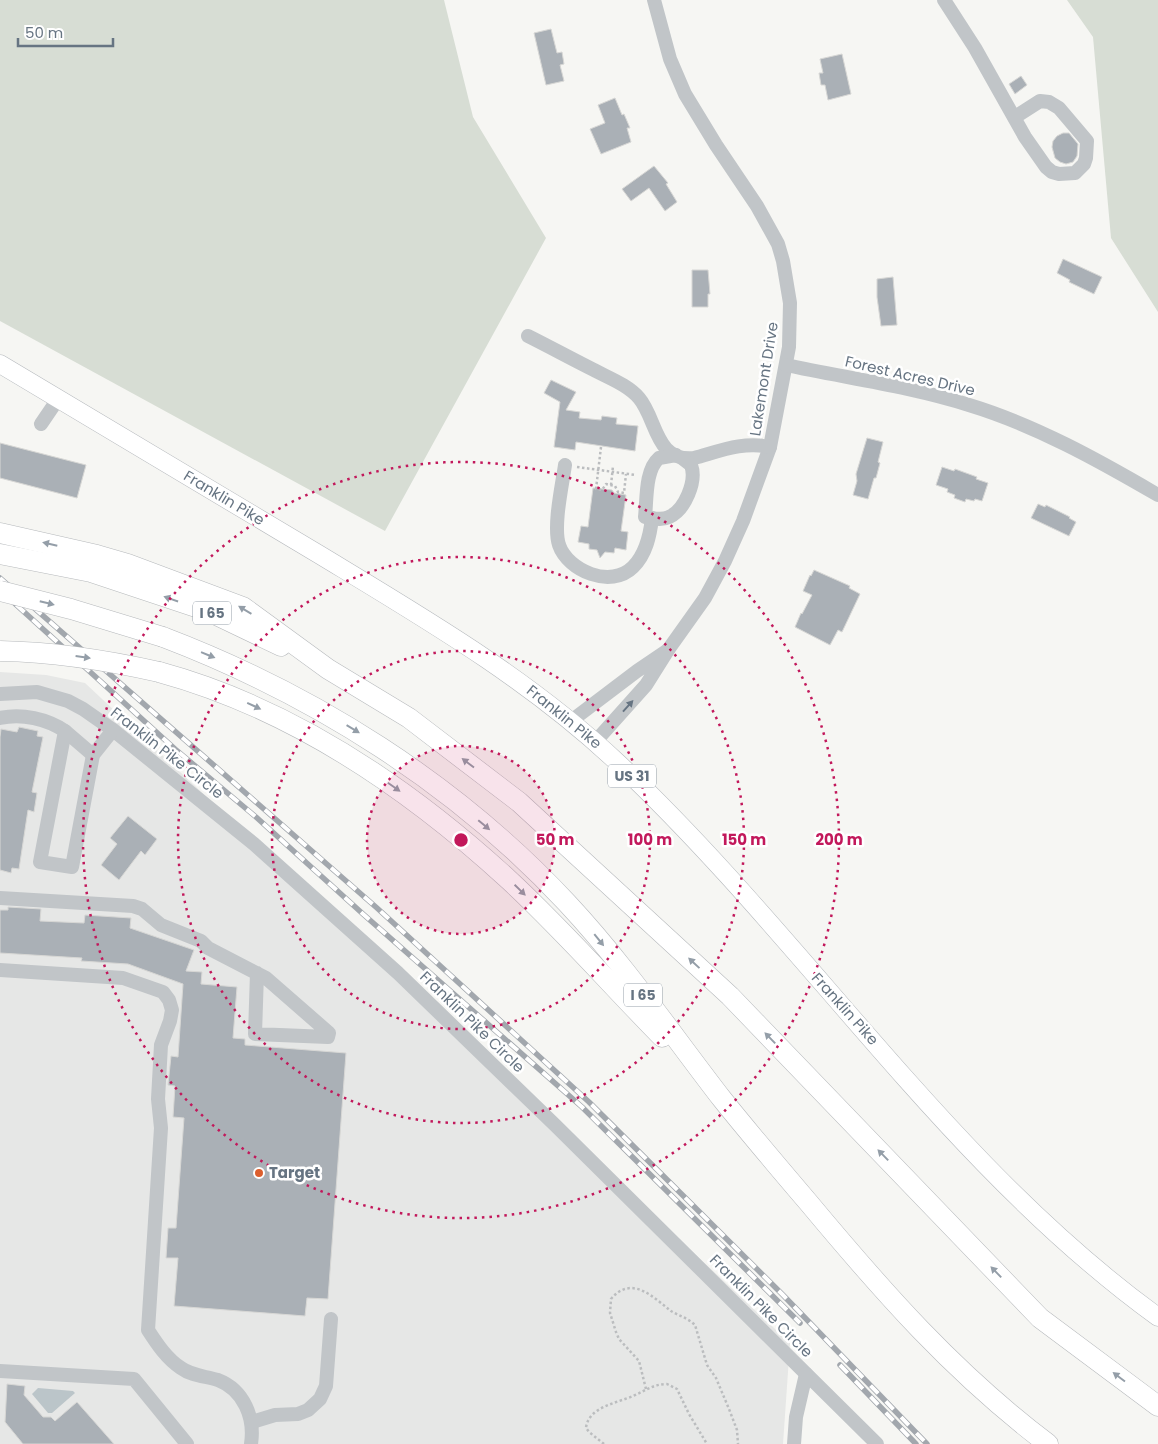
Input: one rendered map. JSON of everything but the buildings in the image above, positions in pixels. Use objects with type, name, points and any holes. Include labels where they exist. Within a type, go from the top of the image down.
[{"type":"highway","points":[[0,533],[94,564]]},
{"type":"highway","points":[[0,554],[94,564],[128,564],[243,607],[328,669],[409,718],[519,802],[730,996],[1040,1318],[1158,1406]]},
{"type":"highway","name":"I 65","points":[[0,591],[71,609],[163,637],[259,678],[319,709],[396,758],[470,812],[526,862],[574,910],[641,992],[724,1102],[870,1277],[965,1375],[1048,1444]]},
{"type":"highway","points":[[0,651],[70,656],[115,662],[195,683],[238,699],[285,722],[366,769],[429,813],[509,880],[550,919],[598,972],[724,1102]]},
{"type":"main road","name":"Franklin Pike","points":[[0,364],[435,625],[510,673],[571,721],[644,788],[707,853],[929,1104],[1006,1186],[1081,1258],[1116,1287],[1158,1317]]},
{"type":"street","name":"Lakemont Drive","points":[[595,742],[646,685],[705,598],[725,561],[743,521],[770,447],[786,365],[791,322],[783,261],[778,244],[753,199],[716,145],[685,94],[670,59],[654,0]]},
{"type":"street","points":[[944,0],[975,48],[1025,138],[1046,167],[1052,172],[1071,174],[1075,173],[1084,164],[1088,152],[1087,140],[1059,108],[1049,102],[1040,100],[1015,117]]},
{"type":"street","points":[[528,336],[630,390],[641,400],[660,442],[692,465],[692,481]]},
{"type":"street","name":"Forest Acres Drive","points":[[786,365],[945,398],[991,412],[1072,448],[1158,495]]},
{"type":"street","points":[[41,424],[58,399]]},
{"type":"street","points":[[706,455],[697,467],[685,500],[675,513],[665,518],[645,517],[650,477],[656,460],[665,456],[694,458],[745,445],[755,444],[770,447]]},
{"type":"street","points":[[565,465],[557,522],[558,538],[564,555],[579,569],[596,575],[607,576],[616,575],[632,568],[645,550],[649,540],[652,518]]},
{"type":"street","name":"Lakemont Drive","points":[[571,721],[668,650]]},
{"type":"street","name":"Franklin Pike Circle","points":[[0,694],[37,692],[68,701],[83,709],[113,730],[254,844],[398,973],[556,1125],[877,1444]]},
{"type":"street","points":[[0,718],[22,716],[52,723],[93,754]]},
{"type":"street","points":[[65,732],[40,862],[72,868],[93,754],[113,730]]},
{"type":"street","points":[[0,898],[133,906],[142,909],[161,925],[201,941],[208,948],[257,973],[266,978],[329,1033],[328,1037],[254,1034],[257,973]]},
{"type":"street","points":[[0,970],[123,978],[155,988],[163,992],[169,1000],[172,1010],[161,1045],[158,1099],[161,1128],[148,1330],[165,1354],[182,1369],[196,1375],[218,1380],[230,1387],[243,1402],[252,1422],[251,1444]]},
{"type":"street","points":[[252,1422],[275,1416],[298,1414],[308,1410],[320,1400],[326,1386],[331,1319]]},
{"type":"street","points":[[0,1370],[134,1379],[187,1444]]},
{"type":"street","points":[[794,1444],[796,1417],[806,1374]]},
{"type":"path","points":[[601,447],[596,489],[602,490],[606,484],[615,486],[618,492],[624,492],[626,474]]},
{"type":"path","points":[[565,465],[650,477]]},
{"type":"path","points":[[611,485],[613,466]]},
{"type":"path","points":[[646,1388],[639,1362],[619,1339],[610,1313],[611,1299],[619,1291],[625,1289],[637,1289],[647,1292],[673,1312],[690,1320],[695,1325],[707,1365],[716,1378],[737,1430],[738,1444]]},
{"type":"path","points":[[604,1444],[588,1432],[586,1428],[588,1420],[597,1411],[635,1395],[646,1388],[667,1384],[677,1390],[688,1414],[707,1444]]},
{"type":"shaded area","points":[[0,0],[444,0],[473,117],[546,238],[385,531],[0,321]]},
{"type":"shaded area","points":[[1067,0],[1158,0],[1158,312],[1111,238],[1093,37]]},
{"type":"shaded area","points":[[0,672],[46,675],[85,683],[790,1343],[783,1444],[0,1444]]},
{"type":"shaded area","points":[[38,1388],[73,1391],[75,1393],[52,1413],[48,1413],[32,1394]]},
{"type":"railway","points":[[0,578],[377,908],[589,1102],[783,1295],[927,1444]]},
{"type":"railway","points":[[0,590],[175,749],[256,817],[582,1107],[800,1323]]},
{"type":"railway","points":[[840,1365],[916,1444]]},
{"type":"place","name":"Target","points":[[259,1173]]}]
